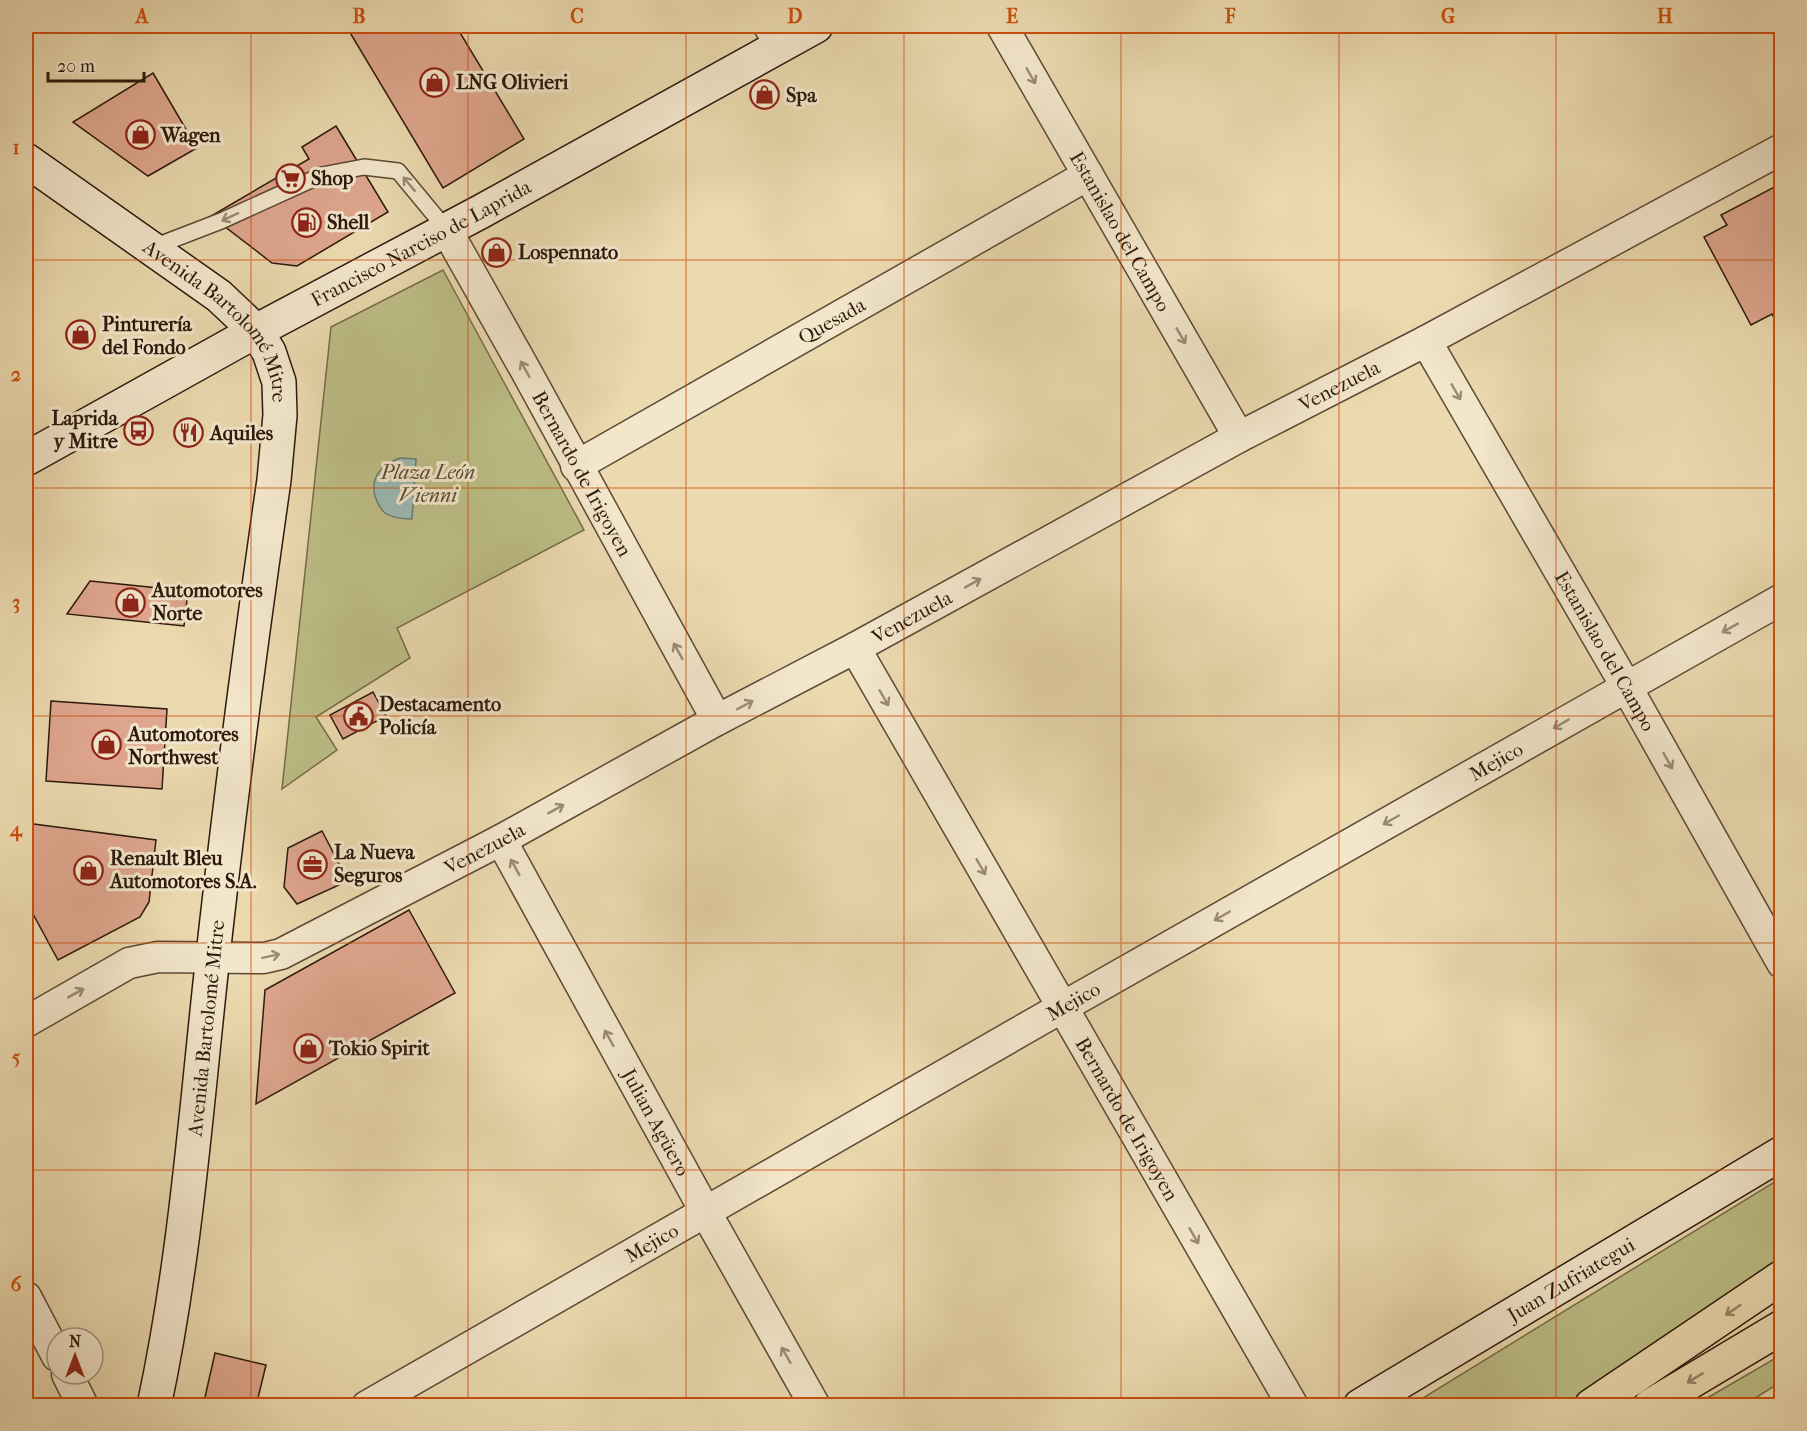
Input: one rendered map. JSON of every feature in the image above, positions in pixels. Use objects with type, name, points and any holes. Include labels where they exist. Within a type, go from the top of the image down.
[{"type":"highway","points":[[1591,1406],[1782,1277]]},
{"type":"highway","points":[[1650,1406],[1782,1327]]},
{"type":"main road","name":"Francisco Narciso de Laprida","points":[[26,459],[256,331],[482,211],[775,35],[816,26]]},
{"type":"main road","name":"Avenida Bartolomé Mitre","points":[[26,160],[219,296],[256,331],[269,352],[279,382],[280,415],[213,957],[178,1278],[169,1339],[154,1406]]},
{"type":"main road","name":"Juan Zufriategui","points":[[1360,1406],[1782,1153]]},
{"type":"street","name":"Estanislao del Campo","points":[[1002,26],[1239,437]]},
{"type":"street","name":"Venezuela","points":[[26,1022],[129,963],[158,957],[264,958],[281,954],[501,840],[1239,437],[1426,341],[1782,149]]},
{"type":"street","name":"Quesada","points":[[576,466],[1088,175]]},
{"type":"street","name":"Bernardo de Irigoyen","points":[[446,229],[717,720]]},
{"type":"street","name":"Estanislao del Campo","points":[[1426,341],[1626,686],[1782,963]]},
{"type":"street","name":"Mejico","points":[[366,1406],[1782,599]]},
{"type":"street","name":"Bernardo de Irigoyen","points":[[855,648],[1293,1406]]},
{"type":"street","name":"Julian Agüero","points":[[501,840],[815,1406]]},
{"type":"street","points":[[26,1296],[45,1333]]},
{"type":"street","points":[[72,1386],[83,1406]]},
{"type":"lane","points":[[151,248],[221,221],[322,175],[364,167],[398,171],[446,229]]},
{"type":"green space","name":"Plaza León Vienni","points":[[443,270],[584,530],[397,628],[410,658],[316,717],[337,750],[282,789],[331,327]]},
{"type":"green space","points":[[1781,1178],[1781,1268],[1567,1405],[1410,1406]]},
{"type":"green space","points":[[1781,1355],[1781,1382],[1744,1405],[1695,1405]]},
{"type":"water","points":[[400,458],[416,459],[412,519],[398,518],[385,513],[375,496],[374,483],[379,472]]},
{"type":"building","name":"LNG Olivieri","points":[[346,26],[456,26],[524,139],[443,188]]},
{"type":"building","name":"Wagen","points":[[153,73],[197,148],[148,176],[73,122]]},
{"type":"building","points":[[336,126],[388,212],[297,266],[272,263],[211,216],[309,159],[302,147]]},
{"type":"building","points":[[1782,183],[1782,324],[1778,326],[1772,314],[1751,325],[1704,237],[1727,225],[1721,215]]},
{"type":"building","name":"Automotores Norte","points":[[90,581],[188,591],[184,626],[67,614]]},
{"type":"building","name":"Destacamento Policía","points":[[373,692],[386,716],[343,739],[330,715]]},
{"type":"building","name":"Automotores Northwest","points":[[51,701],[167,709],[162,789],[46,781]]},
{"type":"building","name":"Renault Bleu Automotores S.A.","points":[[26,823],[156,840],[149,902],[140,917],[58,960],[26,901]]},
{"type":"building","name":"La Nueva Seguros","points":[[322,831],[348,881],[297,904],[284,887],[288,848]]},
{"type":"building","name":"Tokio Spirit","points":[[409,910],[455,993],[256,1104],[265,990]]},
{"type":"building","points":[[215,1353],[266,1365],[256,1406],[203,1406]]},
{"type":"place","name":"LNG Olivieri","points":[[435,82]]},
{"type":"place","name":"Spa","points":[[765,95]]},
{"type":"place","name":"Wagen","points":[[140,135]]},
{"type":"place","name":"Shop","points":[[290,178]]},
{"type":"place","name":"Shell","points":[[306,222]]},
{"type":"place","name":"Lospennato","points":[[497,252]]},
{"type":"place","name":"Pinturería del Fondo","points":[[81,335]]},
{"type":"place","name":"Laprida y Mitre","points":[[139,430]]},
{"type":"place","name":"Aquiles","points":[[189,433]]},
{"type":"place","name":"Automotores Norte","points":[[131,602]]},
{"type":"place","name":"Destacamento Policía","points":[[358,716]]},
{"type":"place","name":"Automotores Northwest","points":[[107,745]]},
{"type":"place","name":"La Nueva Seguros","points":[[313,864]]},
{"type":"place","name":"Renault Bleu Automotores S.A.","points":[[89,870]]},
{"type":"place","name":"Tokio Spirit","points":[[308,1048]]}]
